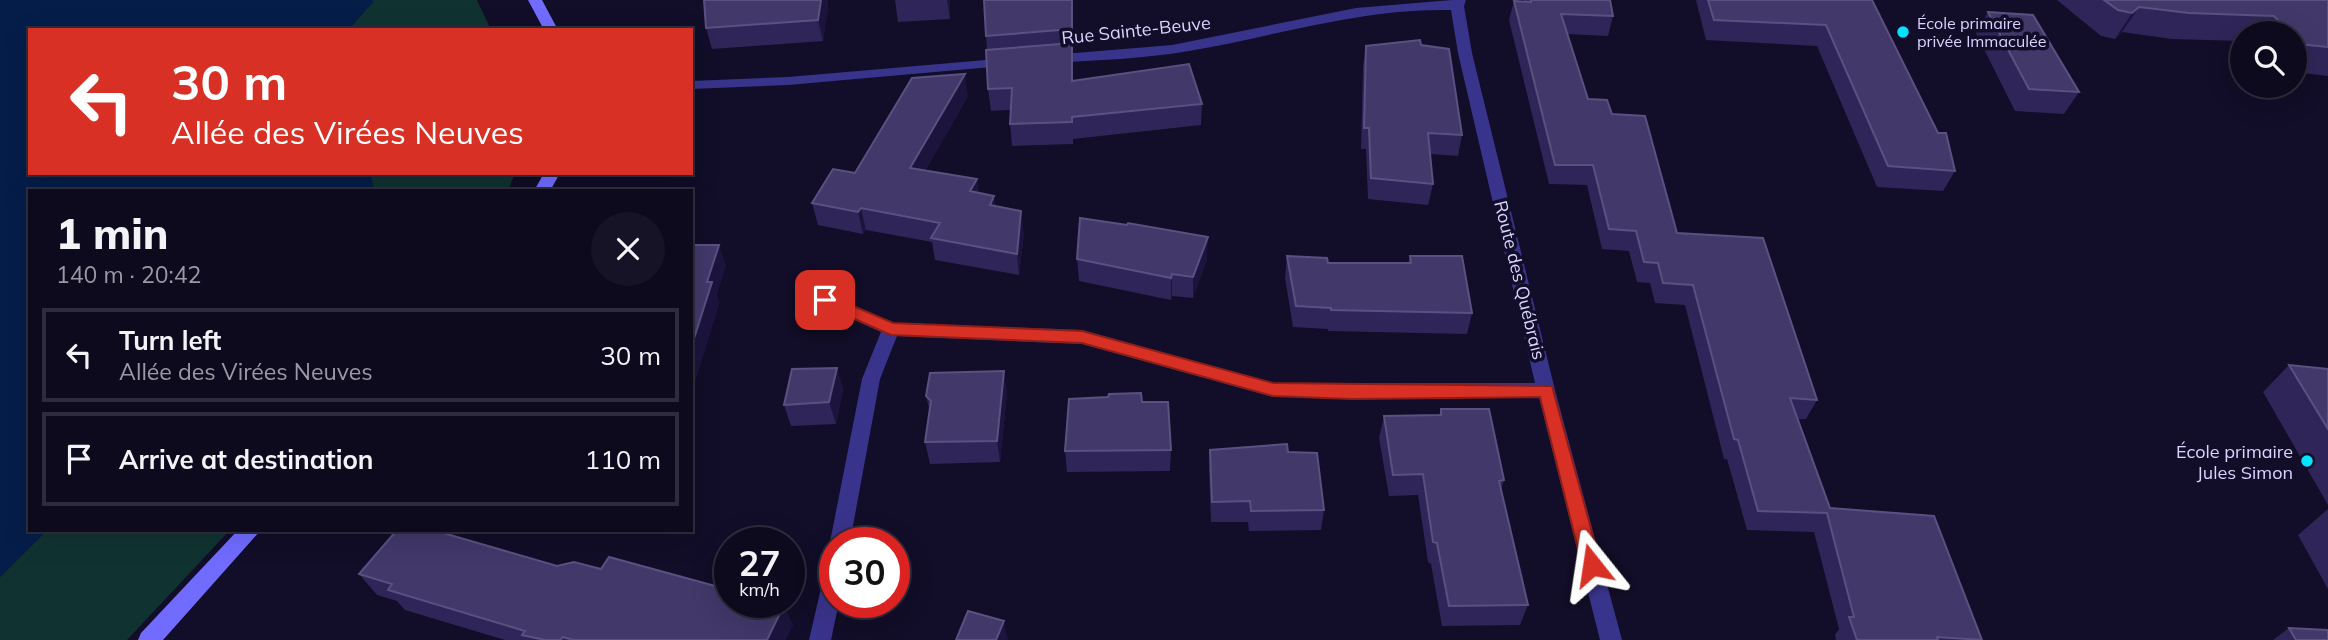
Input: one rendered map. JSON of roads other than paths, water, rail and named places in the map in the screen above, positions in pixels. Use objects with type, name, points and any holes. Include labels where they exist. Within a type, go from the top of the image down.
[{"type":"street","points":[[535,0],[550,28]]},
{"type":"street","name":"Rue Sainte-Beuve","points":[[693,85],[788,81],[1187,48],[1383,6],[1424,2],[1458,3]]},
{"type":"street","name":"Route des Québrais","points":[[1458,3],[1465,53],[1546,390],[1611,640]]},
{"type":"street","points":[[825,300],[891,329],[1082,337],[1273,390],[1546,390]]},
{"type":"street","points":[[843,527],[871,379],[891,329]]},
{"type":"street","points":[[154,639],[249,532]]},
{"type":"street","points":[[820,640],[825,618]]},
{"type":"water","points":[[0,0],[372,0],[350,28],[28,28],[28,175],[370,175],[374,189],[28,189],[28,532],[45,532],[0,577]]},
{"type":"place","name":"École primaire privée Immaculée","points":[[1903,32]]},
{"type":"place","name":"École primaire Jules Simon","points":[[2307,461]]}]
